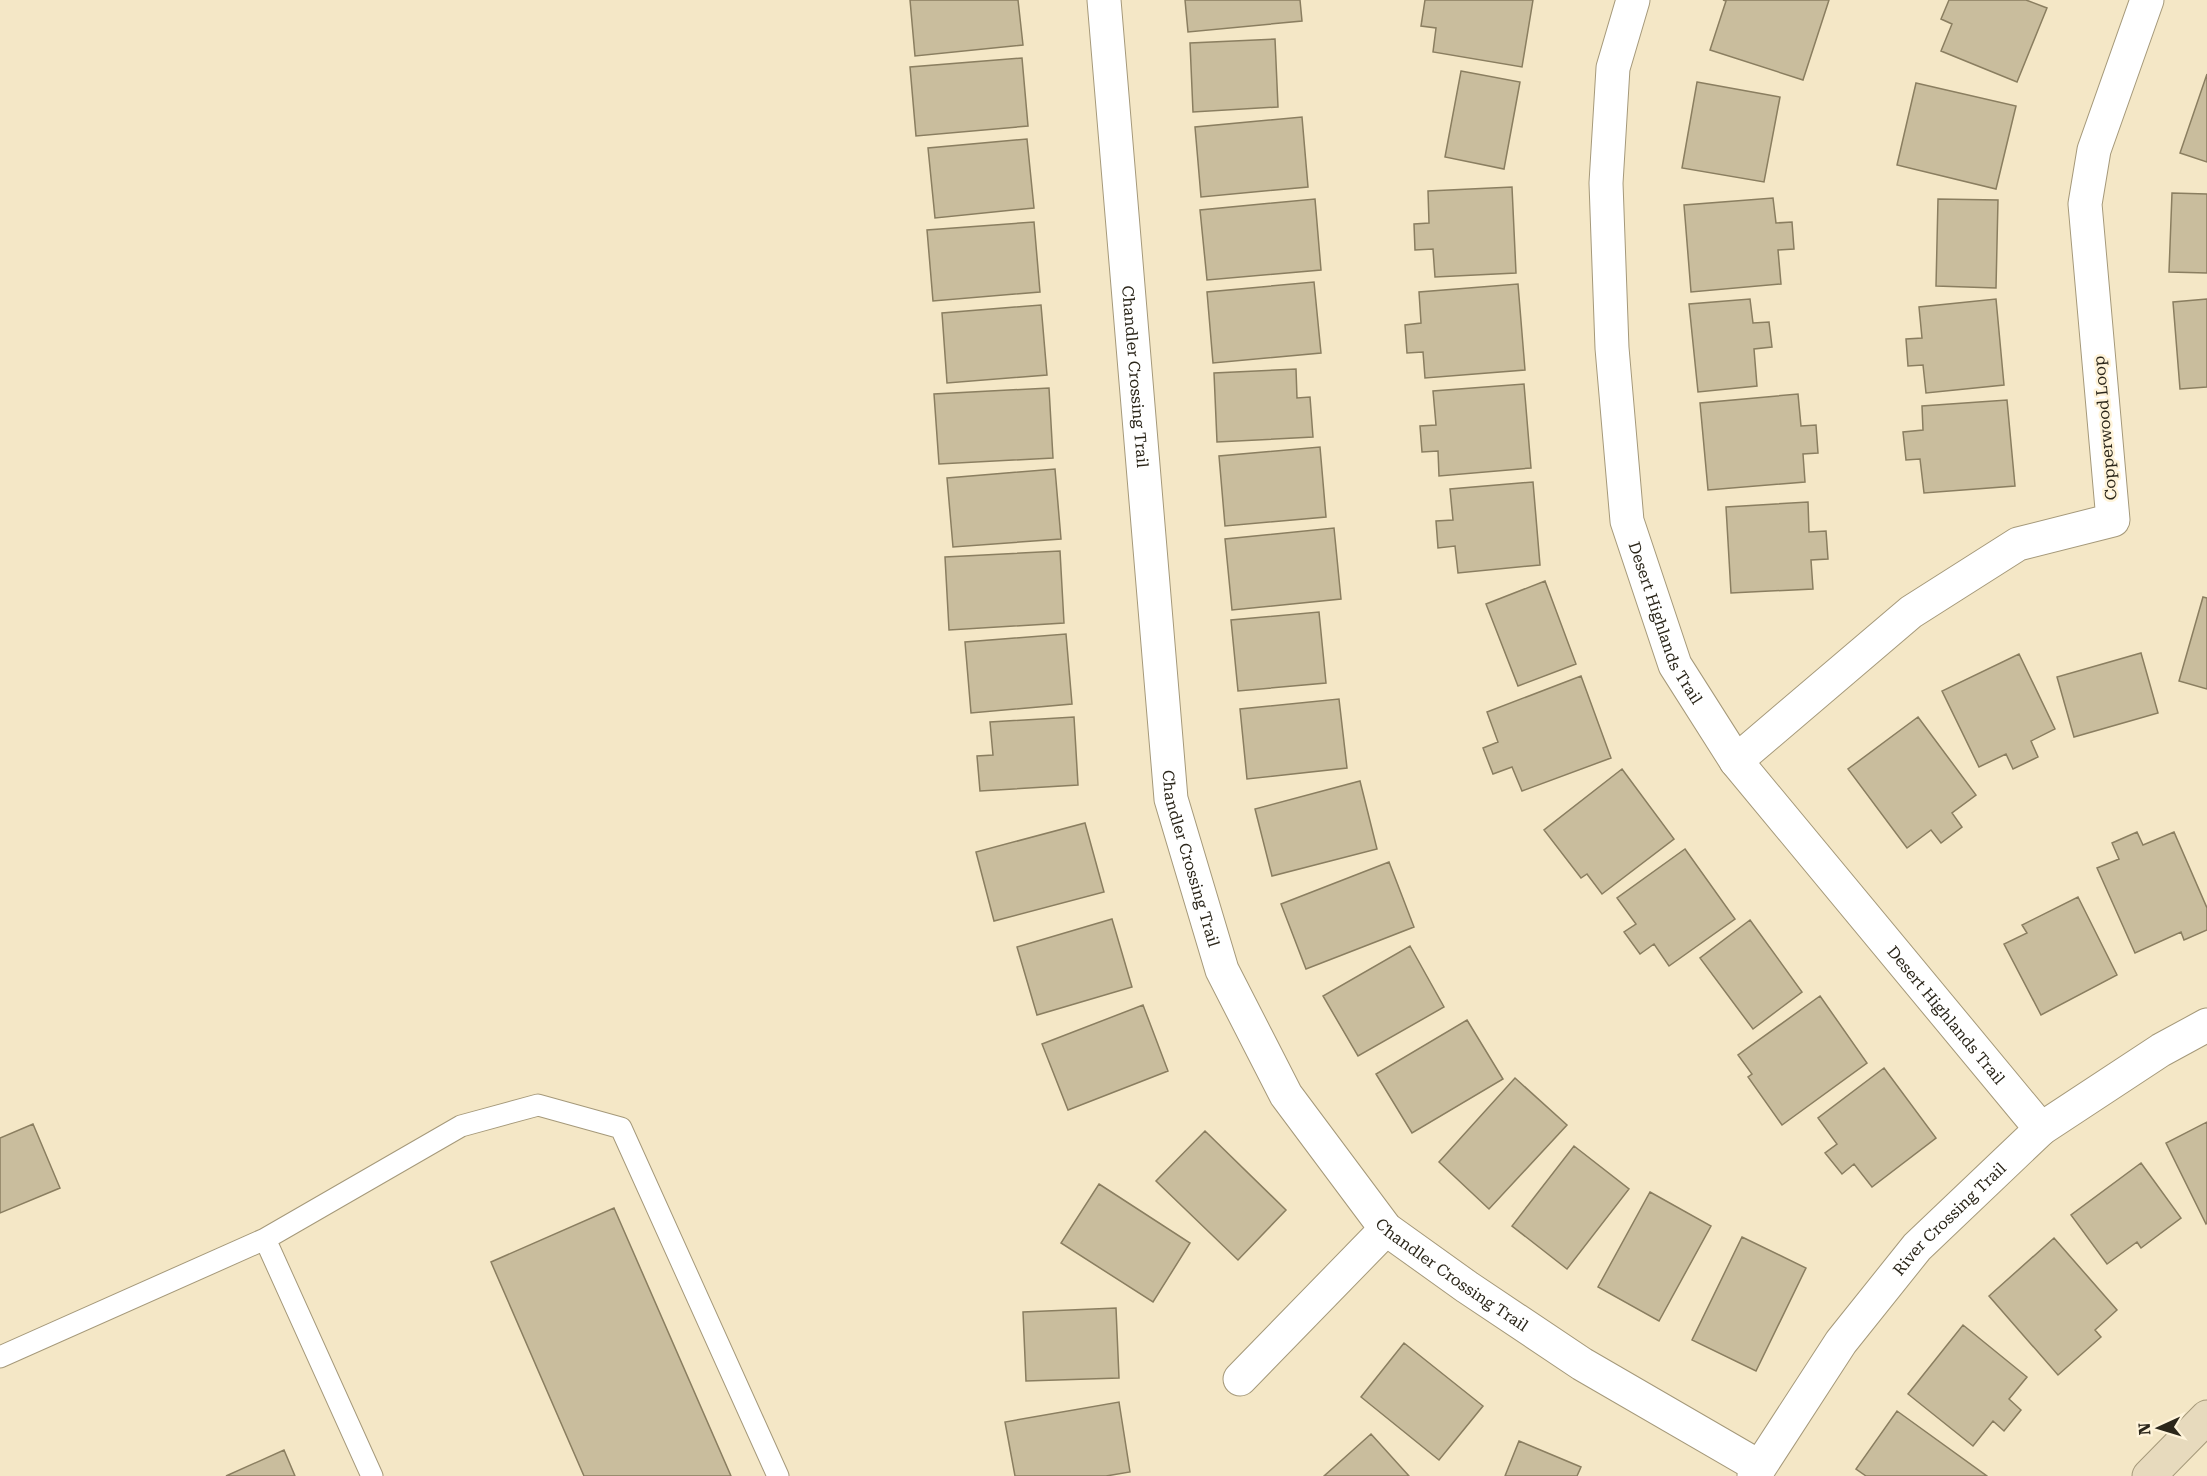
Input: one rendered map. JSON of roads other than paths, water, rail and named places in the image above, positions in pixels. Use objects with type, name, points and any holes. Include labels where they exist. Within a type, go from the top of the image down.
[{"type":"street","name":"Chandler Crossing Trail","points":[[1104,0],[1171,799],[1222,970],[1286,1095],[1386,1229],[1467,1287],[1582,1364],[1756,1471]]},
{"type":"street","name":"Desert Highlands Trail","points":[[1633,0],[1612,68],[1606,183],[1612,348],[1627,521],[1675,665],[1736,761],[2041,1129]]},
{"type":"street","name":"Copperwood Loop","points":[[1736,761],[1911,612],[2018,544],[2113,520],[2085,204],[2094,150],[2147,0]]},
{"type":"street","name":"River Crossing Trail","points":[[1756,1471],[1841,1342],[1917,1247],[2041,1129],[2161,1050],[2207,1025]]},
{"type":"street","points":[[1240,1379],[1386,1229]]},
{"type":"street","points":[[2149,1476],[2207,1417]]},
{"type":"lane","points":[[0,1357],[265,1239],[461,1126],[538,1105],[621,1128],[778,1476]]},
{"type":"lane","points":[[265,1239],[372,1476]]}]
